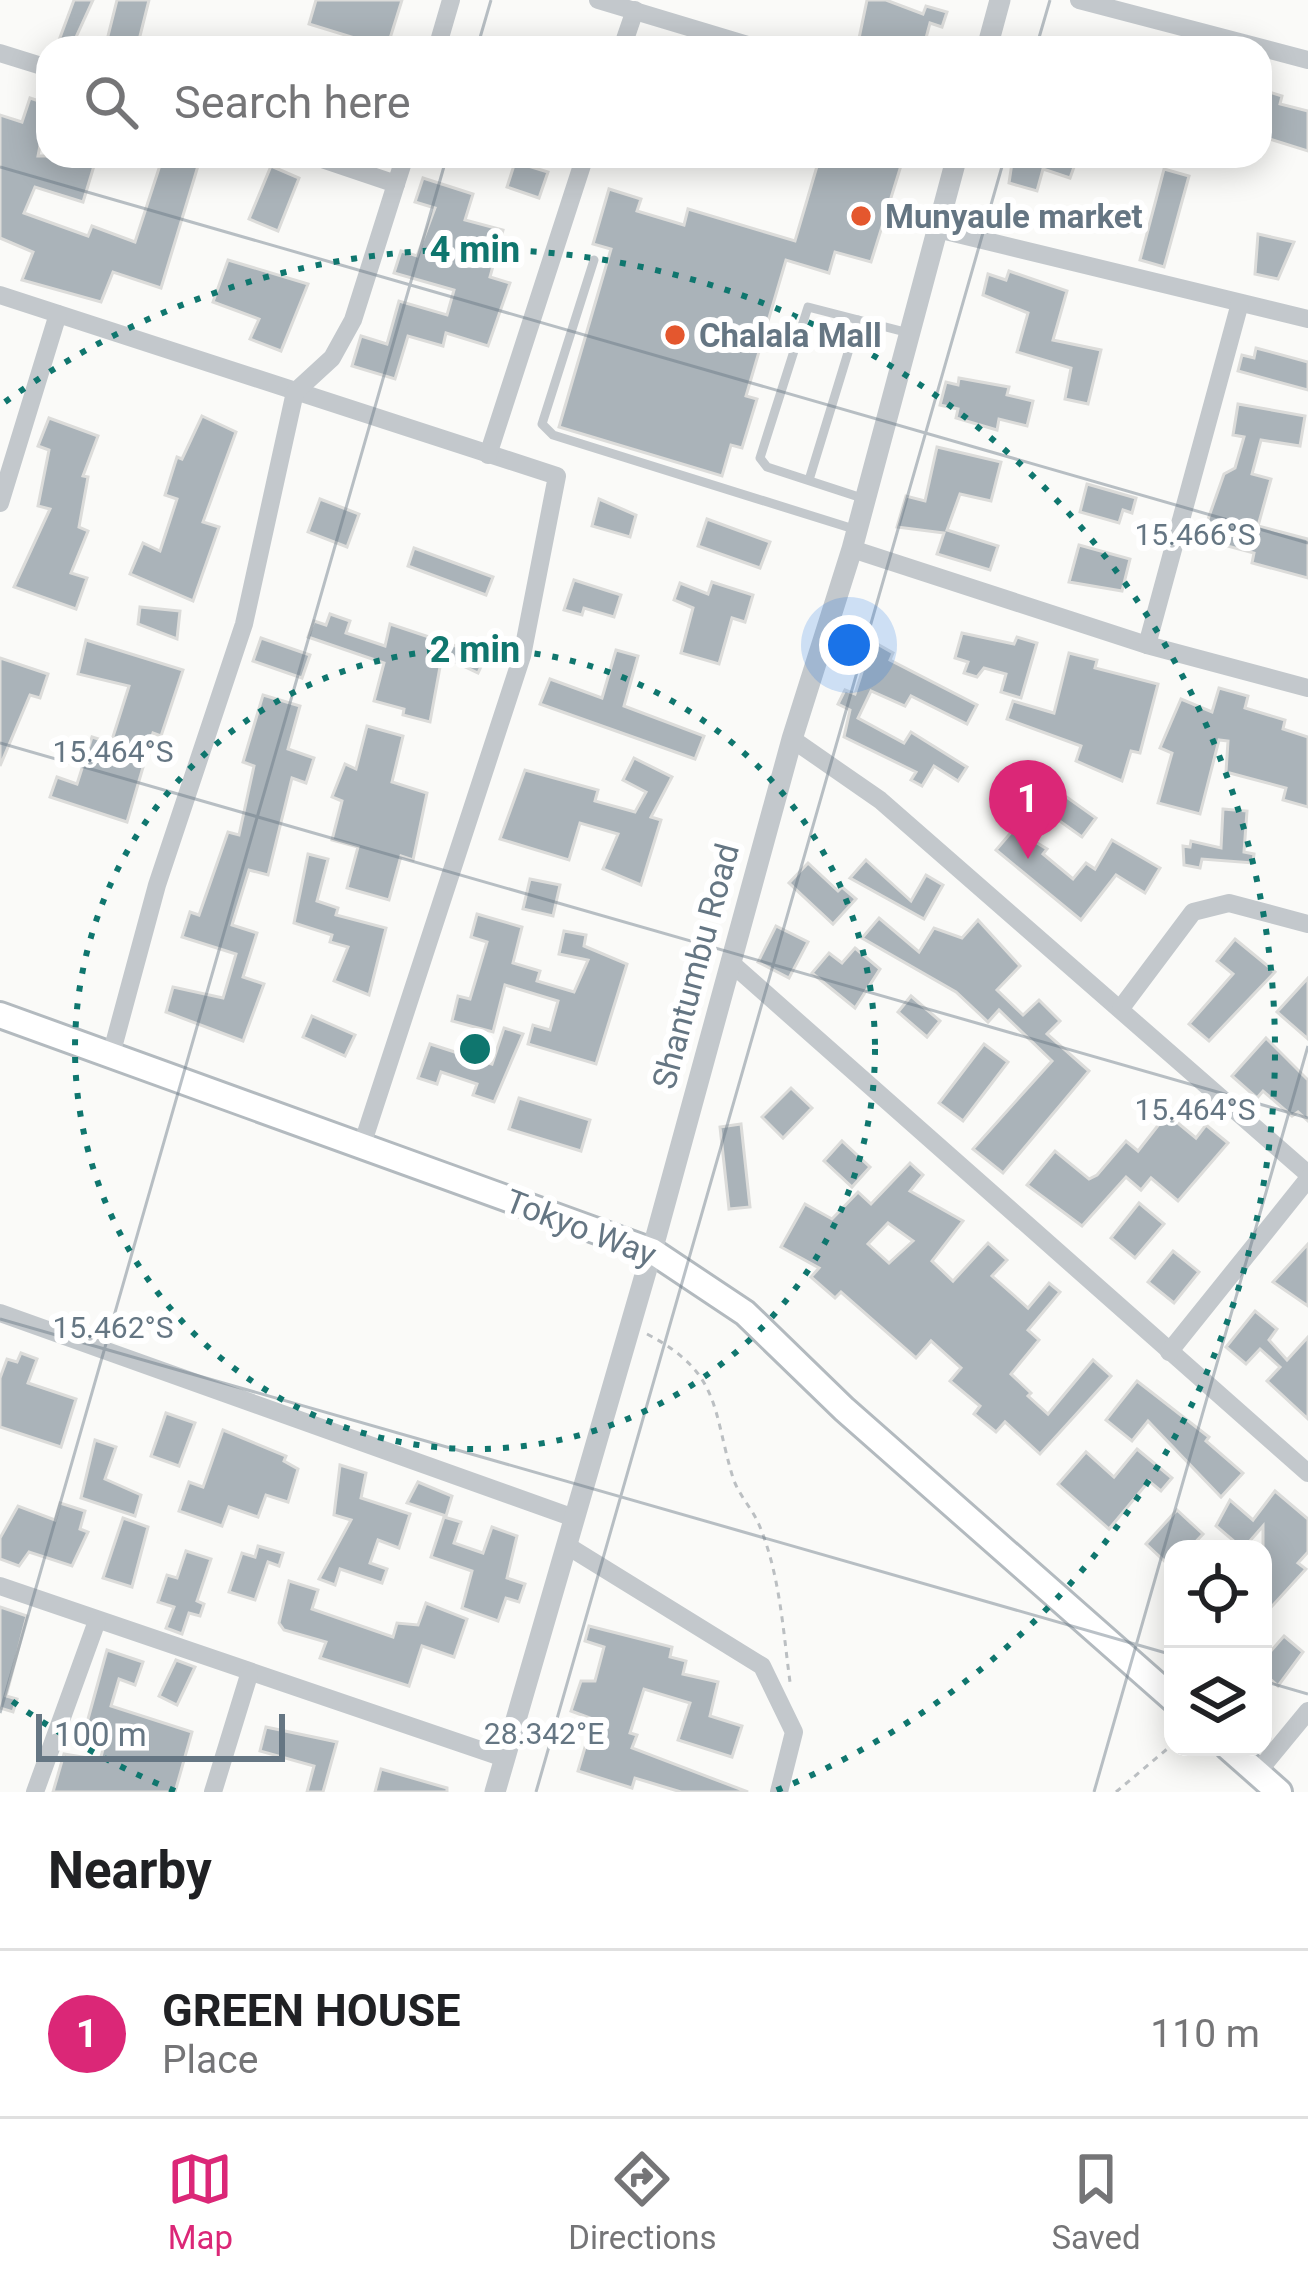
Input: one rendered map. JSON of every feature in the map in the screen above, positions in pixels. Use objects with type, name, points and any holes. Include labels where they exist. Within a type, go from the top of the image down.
[{"type":"main road","name":"Tokyo Way","points":[[0,1015],[652,1251],[745,1313],[844,1409],[1164,1691]]},
{"type":"main road","points":[[1238,1756],[1279,1792]]},
{"type":"street","points":[[441,36],[452,0]]},
{"type":"street","points":[[598,0],[719,36]]},
{"type":"street","points":[[990,36],[1000,0]]},
{"type":"street","points":[[1079,0],[1216,36]]},
{"type":"street","points":[[626,36],[635,10]]},
{"type":"street","points":[[1272,51],[1308,60]]},
{"type":"street","points":[[0,53],[36,64]]},
{"type":"street","points":[[349,168],[396,184]]},
{"type":"street","points":[[111,1055],[157,885],[244,624],[296,392],[332,358],[353,320],[401,168]]},
{"type":"street","points":[[488,455],[581,168]]},
{"type":"street","name":"Shantumbu Road","points":[[495,1792],[652,1251],[792,739],[854,539],[954,168]]},
{"type":"street","points":[[937,230],[1308,319]]},
{"type":"street","points":[[0,295],[557,476],[522,656],[362,1145]]},
{"type":"street","points":[[1147,645],[1240,303]]},
{"type":"street","points":[[0,503],[58,314]]},
{"type":"street","points":[[854,539],[1147,645],[1308,688]]},
{"type":"street","points":[[792,739],[880,800],[1308,1176],[1169,1352]]},
{"type":"street","points":[[1121,1008],[1193,913],[1229,903],[1308,924]]},
{"type":"street","points":[[730,962],[1308,1473]]},
{"type":"street","points":[[0,1313],[574,1518]]},
{"type":"street","points":[[566,1545],[762,1666],[794,1732],[779,1792]]},
{"type":"street","points":[[0,1586],[249,1675],[505,1758]]},
{"type":"street","points":[[35,1792],[97,1621]]},
{"type":"street","points":[[213,1792],[249,1675]]},
{"type":"street","points":[[1257,1773],[1308,1711]]},
{"type":"lane","points":[[594,260],[542,424],[553,435],[854,539]]},
{"type":"lane","points":[[865,500],[767,467],[760,458],[808,307],[909,333]]},
{"type":"lane","points":[[808,481],[858,320]]},
{"type":"path","points":[[628,1324],[685,1358],[714,1395],[736,1485],[760,1525],[771,1560],[794,1732]]},
{"type":"path","points":[[1116,1792],[1164,1752]]},
{"type":"building","points":[[74,0],[93,0],[76,36],[61,36]]},
{"type":"building","points":[[117,0],[149,0],[140,36],[108,36]]},
{"type":"building","points":[[316,0],[402,0],[391,36],[348,36],[309,24]]},
{"type":"building","points":[[867,0],[886,0],[923,14],[926,6],[947,12],[942,27],[930,23],[927,36],[860,36]]},
{"type":"building","points":[[1272,93],[1282,96],[1280,104],[1308,111],[1308,151],[1272,140]]},
{"type":"building","points":[[30,98],[36,100],[36,168],[93,168],[83,202],[35,187],[24,213],[88,236],[92,226],[135,242],[159,168],[197,168],[161,288],[113,272],[101,302],[22,280],[33,252],[0,238],[0,115],[22,122]]},
{"type":"building","points":[[270,168],[299,178],[278,231],[249,219]]},
{"type":"building","points":[[513,168],[548,172],[539,198],[507,187]]},
{"type":"building","name":"Chalala Mall","points":[[816,168],[900,168],[871,262],[835,252],[829,273],[786,260],[746,396],[757,399],[742,448],[731,445],[722,476],[559,427],[611,249],[593,244],[609,189],[641,199],[637,211],[684,225],[688,209],[795,241]]},
{"type":"building","points":[[1011,168],[1074,168],[1070,178],[1043,169],[1037,191],[1009,183]]},
{"type":"building","points":[[1164,169],[1189,176],[1164,267],[1140,260]]},
{"type":"building","points":[[423,178],[473,194],[465,220],[503,230],[490,277],[510,283],[488,346],[446,333],[443,346],[408,336],[395,379],[352,366],[361,336],[387,344],[399,301],[447,315],[454,290],[394,273],[401,251],[417,256],[435,208],[415,202]]},
{"type":"building","points":[[1258,234],[1294,242],[1278,279],[1255,274]]},
{"type":"building","points":[[228,260],[308,284],[281,351],[250,339],[259,319],[213,302]]},
{"type":"building","points":[[1009,271],[1067,291],[1053,340],[1101,350],[1088,404],[1065,399],[1071,368],[1017,352],[1028,313],[983,295],[988,274],[1006,280]]},
{"type":"building","points":[[1256,348],[1308,362],[1308,390],[1238,371],[1242,355],[1254,358]]},
{"type":"building","points":[[959,378],[1009,387],[1007,395],[1033,401],[1027,426],[999,419],[997,430],[956,418],[958,409],[940,405],[946,382],[958,385]]},
{"type":"building","points":[[1238,404],[1305,416],[1300,446],[1261,440],[1252,474],[1271,479],[1258,526],[1308,539],[1308,578],[1252,563],[1254,553],[1201,539],[1224,474],[1235,468],[1244,437],[1233,435]]},
{"type":"building","points":[[202,416],[236,432],[203,522],[219,527],[193,601],[130,574],[143,543],[160,551],[177,499],[165,495],[177,457],[182,459]]},
{"type":"building","points":[[49,418],[98,436],[83,476],[88,477],[79,527],[88,531],[71,573],[87,578],[76,609],[14,587],[50,509],[38,506],[49,450],[38,446]]},
{"type":"building","points":[[937,447],[1001,462],[991,501],[960,494],[947,530],[998,546],[990,570],[937,554],[944,533],[897,527],[906,496],[925,501]]},
{"type":"building","points":[[1087,484],[1136,498],[1132,513],[1123,510],[1119,523],[1080,512]]},
{"type":"building","points":[[320,499],[359,514],[347,547],[308,532]]},
{"type":"building","points":[[599,499],[636,515],[630,537],[592,526]]},
{"type":"building","points":[[707,519],[770,542],[760,568],[698,546]]},
{"type":"building","points":[[1079,545],[1130,559],[1122,591],[1069,582]]},
{"type":"building","points":[[414,548],[493,577],[486,595],[408,566]]},
{"type":"building","points":[[574,580],[621,595],[614,617],[584,608],[582,615],[564,610]]},
{"type":"building","points":[[712,582],[753,595],[745,622],[732,618],[719,664],[681,653],[693,608],[674,600],[680,583],[708,594]]},
{"type":"building","points":[[140,607],[180,611],[177,639],[138,624]]},
{"type":"building","points":[[330,614],[350,621],[346,633],[385,646],[390,624],[486,656],[478,673],[442,656],[430,722],[403,715],[404,709],[374,701],[384,663],[308,637],[314,621],[326,625]]},
{"type":"building","points":[[962,633],[1014,644],[1017,637],[1037,643],[1021,698],[1001,692],[1006,674],[984,668],[977,677],[964,673],[968,662],[955,658]]},
{"type":"building","points":[[261,638],[310,655],[302,678],[253,661]]},
{"type":"building","points":[[86,640],[183,670],[161,736],[153,733],[127,822],[50,797],[57,777],[77,784],[92,737],[111,743],[129,686],[78,674]]},
{"type":"building","points":[[872,641],[893,653],[890,660],[977,705],[967,724],[911,696],[905,706],[871,691],[858,718],[904,743],[911,732],[967,767],[958,781],[934,766],[922,786],[911,780],[916,772],[844,737],[850,710],[838,704],[845,690],[855,694]]},
{"type":"building","points":[[616,650],[638,656],[624,706],[704,736],[695,759],[540,704],[550,679],[602,698]]},
{"type":"building","points":[[1069,653],[1097,660],[1095,668],[1158,684],[1140,753],[1131,751],[1122,781],[1076,761],[1081,746],[1007,719],[1013,701],[1054,713]]},
{"type":"building","points":[[0,658],[48,674],[40,698],[30,695],[0,766]]},
{"type":"building","points":[[1219,688],[1248,696],[1245,708],[1285,720],[1283,729],[1308,737],[1308,807],[1283,800],[1286,788],[1226,772],[1228,741],[1219,740],[1200,814],[1158,803],[1172,753],[1160,748],[1181,699],[1212,712]]},
{"type":"building","points":[[263,695],[300,706],[288,749],[314,758],[306,783],[292,778],[268,875],[249,870],[232,925],[257,933],[243,977],[264,984],[243,1041],[166,1012],[173,987],[223,998],[236,954],[182,937],[190,912],[199,915],[228,832],[239,835],[254,766],[243,762]]},
{"type":"building","points":[[367,726],[403,736],[392,782],[427,793],[413,860],[401,856],[389,900],[347,888],[358,847],[332,840],[342,801],[332,797],[345,764],[356,769]]},
{"type":"building","points":[[634,758],[672,777],[651,817],[661,820],[641,885],[603,869],[618,834],[580,823],[569,860],[500,839],[525,770],[598,790],[595,801],[635,812],[646,792],[623,780]]},
{"type":"building","points":[[1040,778],[1096,818],[1082,837],[1026,797]]},
{"type":"building","points":[[1223,809],[1247,811],[1244,852],[1254,854],[1253,863],[1202,859],[1200,868],[1184,865],[1183,846],[1190,847],[1191,841],[1221,848]]},
{"type":"building","points":[[1014,829],[1047,849],[1043,854],[1073,879],[1086,863],[1095,869],[1112,840],[1160,868],[1145,893],[1116,875],[1081,920],[996,850]]},
{"type":"building","points":[[308,854],[328,859],[317,901],[338,908],[336,915],[386,928],[369,995],[334,981],[348,947],[330,942],[332,935],[294,923]]},
{"type":"building","points":[[866,860],[911,901],[926,875],[943,885],[924,919],[850,878]]},
{"type":"building","points":[[808,863],[838,891],[842,887],[856,899],[833,924],[789,883]]},
{"type":"building","points":[[530,879],[560,885],[553,916],[523,909]]},
{"type":"building","points":[[477,914],[522,927],[513,963],[540,971],[537,981],[574,992],[588,960],[559,954],[564,931],[586,935],[584,946],[627,964],[596,1064],[528,1044],[533,1025],[550,1030],[558,1001],[505,985],[493,1032],[452,1021],[458,996],[470,999],[487,942],[471,937]]},
{"type":"building","points":[[879,918],[919,952],[934,928],[962,938],[978,920],[1020,966],[997,990],[1023,1015],[1039,1000],[1060,1021],[1047,1034],[1089,1071],[1003,1173],[973,1149],[1052,1061],[999,1010],[988,1022],[956,992],[862,938]]},
{"type":"building","points":[[776,926],[808,942],[789,978],[758,962]]},
{"type":"building","points":[[1235,939],[1275,972],[1209,1041],[1189,1024],[1233,974],[1217,961]]},
{"type":"building","points":[[855,948],[880,969],[855,1008],[812,973],[829,953],[842,963]]},
{"type":"building","points":[[1308,978],[1308,1039],[1277,1012]]},
{"type":"building","points":[[911,996],[940,1021],[927,1037],[898,1012]]},
{"type":"building","points":[[312,1016],[355,1035],[345,1056],[303,1037]]},
{"type":"building","points":[[504,1028],[523,1034],[494,1102],[473,1095],[477,1084],[441,1072],[437,1084],[418,1078],[430,1044],[492,1064]]},
{"type":"building","points":[[1266,1038],[1308,1080],[1308,1121],[1298,1112],[1292,1116],[1263,1091],[1257,1098],[1232,1076]]},
{"type":"building","points":[[984,1044],[1008,1062],[963,1121],[939,1103]]},
{"type":"building","points":[[791,1088],[812,1108],[783,1138],[762,1117]]},
{"type":"building","points":[[519,1098],[590,1120],[581,1151],[509,1129]]},
{"type":"building","points":[[1167,1114],[1196,1138],[1206,1125],[1228,1143],[1178,1201],[1151,1178],[1141,1190],[1126,1177],[1082,1226],[1027,1185],[1055,1151],[1089,1179],[1097,1175],[1126,1141],[1138,1151]]},
{"type":"building","points":[[741,1124],[750,1207],[729,1209],[720,1127]]},
{"type":"building","points":[[842,1141],[870,1167],[852,1187],[824,1161]]},
{"type":"building","points":[[910,1163],[923,1175],[910,1191],[963,1221],[932,1261],[953,1281],[988,1243],[1007,1260],[992,1276],[1028,1308],[1049,1283],[1060,1292],[1028,1330],[1039,1340],[1011,1374],[1048,1414],[1093,1360],[1111,1376],[1040,1454],[1005,1422],[996,1432],[974,1414],[980,1406],[950,1381],[961,1368],[931,1341],[916,1358],[841,1292],[835,1298],[811,1277],[819,1268],[781,1247],[805,1204],[832,1219],[858,1192],[871,1204]],"holes":[[[888,1223],[913,1241],[889,1263],[868,1244]]]},
{"type":"building","points":[[1139,1203],[1164,1224],[1135,1258],[1111,1238]]},
{"type":"building","points":[[1308,1244],[1308,1306],[1273,1282]]},
{"type":"building","points":[[1173,1251],[1199,1272],[1174,1303],[1148,1282]]},
{"type":"building","points":[[1255,1311],[1277,1329],[1269,1340],[1287,1360],[1308,1337],[1308,1419],[1267,1381],[1280,1367],[1260,1349],[1246,1364],[1226,1347]]},
{"type":"building","points":[[21,1353],[37,1359],[28,1383],[76,1399],[61,1447],[0,1427],[0,1378],[7,1359],[17,1362]]},
{"type":"building","points":[[1137,1381],[1209,1437],[1206,1441],[1243,1473],[1221,1497],[1148,1421],[1132,1441],[1106,1420]]},
{"type":"building","points":[[166,1413],[195,1423],[179,1466],[151,1456]]},
{"type":"building","points":[[223,1430],[286,1456],[284,1461],[298,1469],[288,1502],[266,1495],[258,1517],[229,1507],[222,1526],[179,1511],[189,1482],[203,1487]]},
{"type":"building","points":[[95,1440],[116,1447],[105,1479],[141,1495],[135,1516],[81,1498]]},
{"type":"building","points":[[1137,1449],[1172,1478],[1161,1491],[1149,1481],[1109,1529],[1058,1484],[1086,1452],[1114,1477]]},
{"type":"building","points":[[340,1465],[366,1473],[361,1498],[410,1514],[399,1548],[378,1540],[370,1563],[387,1569],[382,1583],[340,1569],[335,1585],[319,1579],[351,1520],[334,1515]]},
{"type":"building","points":[[418,1482],[452,1496],[446,1516],[407,1503]]},
{"type":"building","points":[[1275,1491],[1308,1519],[1308,1552],[1298,1563],[1306,1569],[1272,1606],[1272,1540],[1263,1540],[1263,1526],[1251,1540],[1232,1540],[1216,1526],[1230,1500],[1253,1520]]},
{"type":"building","points":[[60,1503],[85,1511],[80,1529],[88,1532],[72,1566],[29,1552],[19,1566],[0,1559],[0,1538],[18,1506],[55,1520]]},
{"type":"building","points":[[1177,1510],[1203,1534],[1197,1540],[1164,1540],[1164,1561],[1146,1544]]},
{"type":"building","points":[[444,1517],[461,1522],[454,1543],[483,1553],[492,1527],[517,1536],[507,1578],[525,1584],[519,1602],[506,1598],[498,1621],[462,1608],[472,1571],[431,1557]]},
{"type":"building","points":[[123,1518],[148,1527],[132,1587],[103,1578]]},
{"type":"building","points":[[258,1546],[283,1553],[279,1566],[268,1562],[255,1600],[229,1592],[242,1553],[255,1557]]},
{"type":"building","points":[[186,1551],[211,1559],[197,1601],[204,1604],[200,1616],[189,1613],[182,1634],[166,1628],[174,1607],[158,1602],[167,1575],[177,1578]]},
{"type":"building","points":[[289,1581],[318,1590],[312,1609],[393,1637],[397,1623],[418,1625],[426,1603],[467,1619],[454,1657],[422,1646],[409,1686],[320,1658],[326,1642],[284,1630],[279,1623]]},
{"type":"building","points":[[0,1607],[27,1616],[6,1696],[17,1699],[13,1712],[0,1708]]},
{"type":"building","points":[[589,1626],[672,1647],[670,1657],[686,1661],[683,1674],[718,1682],[710,1716],[742,1726],[732,1757],[678,1740],[690,1703],[644,1689],[630,1733],[637,1735],[632,1748],[748,1792],[681,1792],[635,1778],[632,1788],[578,1771],[586,1744],[599,1748],[606,1724],[571,1711],[581,1681],[595,1681],[604,1647],[585,1641]]},
{"type":"building","points":[[1284,1636],[1303,1652],[1278,1686],[1272,1681],[1272,1650]]},
{"type":"building","points":[[107,1650],[143,1662],[135,1685],[119,1679],[111,1706],[192,1732],[175,1792],[53,1792],[64,1754],[100,1760],[107,1736],[85,1730]]},
{"type":"building","points":[[176,1660],[195,1667],[177,1705],[159,1696]]},
{"type":"building","points":[[266,1727],[337,1742],[323,1792],[307,1792],[314,1766],[260,1751]]},
{"type":"building","points":[[381,1769],[447,1788],[447,1792],[375,1792]]},
{"type":"place","name":"Munyaule market","points":[[861,216]]},
{"type":"place","name":"Chalala Mall","points":[[675,335]]},
{"type":"place","name":"GREEN HOUSE","points":[[1028,859]]}]
